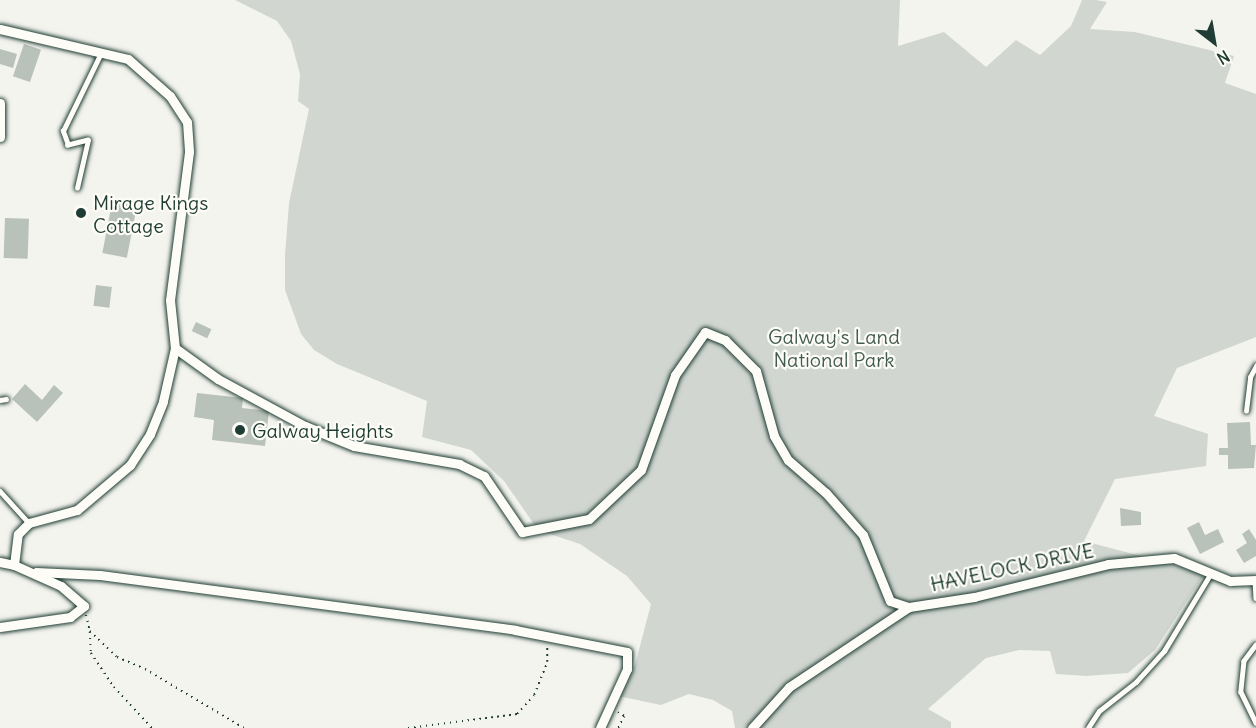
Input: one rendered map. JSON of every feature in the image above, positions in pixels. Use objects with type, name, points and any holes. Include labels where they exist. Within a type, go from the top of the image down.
[{"type":"street","points":[[0,28],[128,59],[144,70],[170,96],[187,122],[189,152],[170,300],[171,338],[175,348],[163,401],[150,434],[130,465],[77,510],[29,524],[18,534],[14,565]]},
{"type":"street","points":[[0,103],[0,137]]},
{"type":"street","name":"HAVELOCK DRIVE","points":[[175,348],[218,379],[305,426],[354,446],[459,464],[484,476],[522,532],[589,519],[640,470],[675,375],[705,332],[725,340],[756,371],[774,436],[788,460],[826,493],[863,535],[890,601],[909,606],[974,597],[1108,564],[1174,558],[1230,581],[1256,580]]},
{"type":"street","points":[[0,562],[36,572],[61,586],[84,606],[70,617],[0,627]]},
{"type":"street","points":[[36,572],[100,575],[548,637],[627,652],[627,669],[600,728]]},
{"type":"street","points":[[752,728],[789,687],[909,606]]},
{"type":"lane","points":[[77,188],[88,140],[68,145],[63,131],[101,53]]},
{"type":"lane","points":[[1246,411],[1250,377],[1256,366]]},
{"type":"lane","points":[[0,491],[29,524]]},
{"type":"lane","points":[[1088,728],[1099,711],[1136,682],[1164,651],[1211,573]]},
{"type":"lane","points":[[1256,580],[1256,598]]},
{"type":"lane","points":[[1256,645],[1244,661],[1241,692],[1256,723]]},
{"type":"path","points":[[84,606],[90,631],[87,645],[91,653],[114,687],[152,728]]},
{"type":"path","points":[[90,631],[117,657],[146,669],[244,728]]},
{"type":"path","points":[[408,728],[517,714],[534,695],[547,662],[548,637]]},
{"type":"path","points":[[609,707],[624,716],[618,728]]},
{"type":"green space","name":"Galway's Land National Park","points":[[235,0],[900,0],[898,46],[944,32],[986,67],[1016,40],[1040,55],[1071,26],[1082,0],[1096,0],[1107,2],[1090,29],[1135,32],[1234,56],[1225,83],[1256,94],[1256,337],[1177,368],[1154,416],[1208,434],[1206,466],[1115,479],[1084,541],[1205,573],[1155,650],[1128,673],[1086,676],[1056,674],[1050,651],[1019,650],[986,658],[928,709],[951,722],[951,728],[735,728],[732,711],[713,700],[689,694],[661,705],[618,696],[635,665],[651,604],[627,576],[580,544],[538,530],[504,481],[471,450],[422,437],[427,401],[337,364],[314,350],[301,334],[285,290],[285,255],[289,203],[309,109],[298,101],[300,74],[291,41],[277,21]]},
{"type":"building","points":[[24,44],[41,50],[30,82],[13,76]]},
{"type":"building","points":[[0,49],[17,54],[13,68],[0,64]]},
{"type":"building","points":[[113,198],[138,203],[127,258],[102,253]]},
{"type":"building","points":[[5,218],[29,219],[28,259],[4,258]]},
{"type":"building","points":[[96,285],[112,287],[109,308],[93,306]]},
{"type":"building","points":[[196,322],[211,329],[207,338],[192,331]]},
{"type":"building","points":[[25,384],[42,400],[54,385],[63,393],[37,422],[12,399]]},
{"type":"building","name":"Galway Heights","points":[[197,393],[243,398],[242,408],[269,411],[265,446],[212,440],[214,420],[194,417]]},
{"type":"building","points":[[1250,422],[1251,445],[1256,445],[1254,468],[1228,469],[1228,455],[1219,455],[1219,448],[1228,448],[1227,423]]},
{"type":"building","points":[[1120,508],[1141,512],[1141,525],[1121,526]]},
{"type":"building","points":[[1199,522],[1205,535],[1218,529],[1224,542],[1200,554],[1187,528]]},
{"type":"building","points":[[1249,529],[1256,540],[1256,556],[1244,563],[1236,550],[1247,543],[1242,534]]},
{"type":"place","name":"Mirage Kings Cottage","points":[[81,213]]},
{"type":"place","name":"Galway Heights","points":[[240,430]]}]
